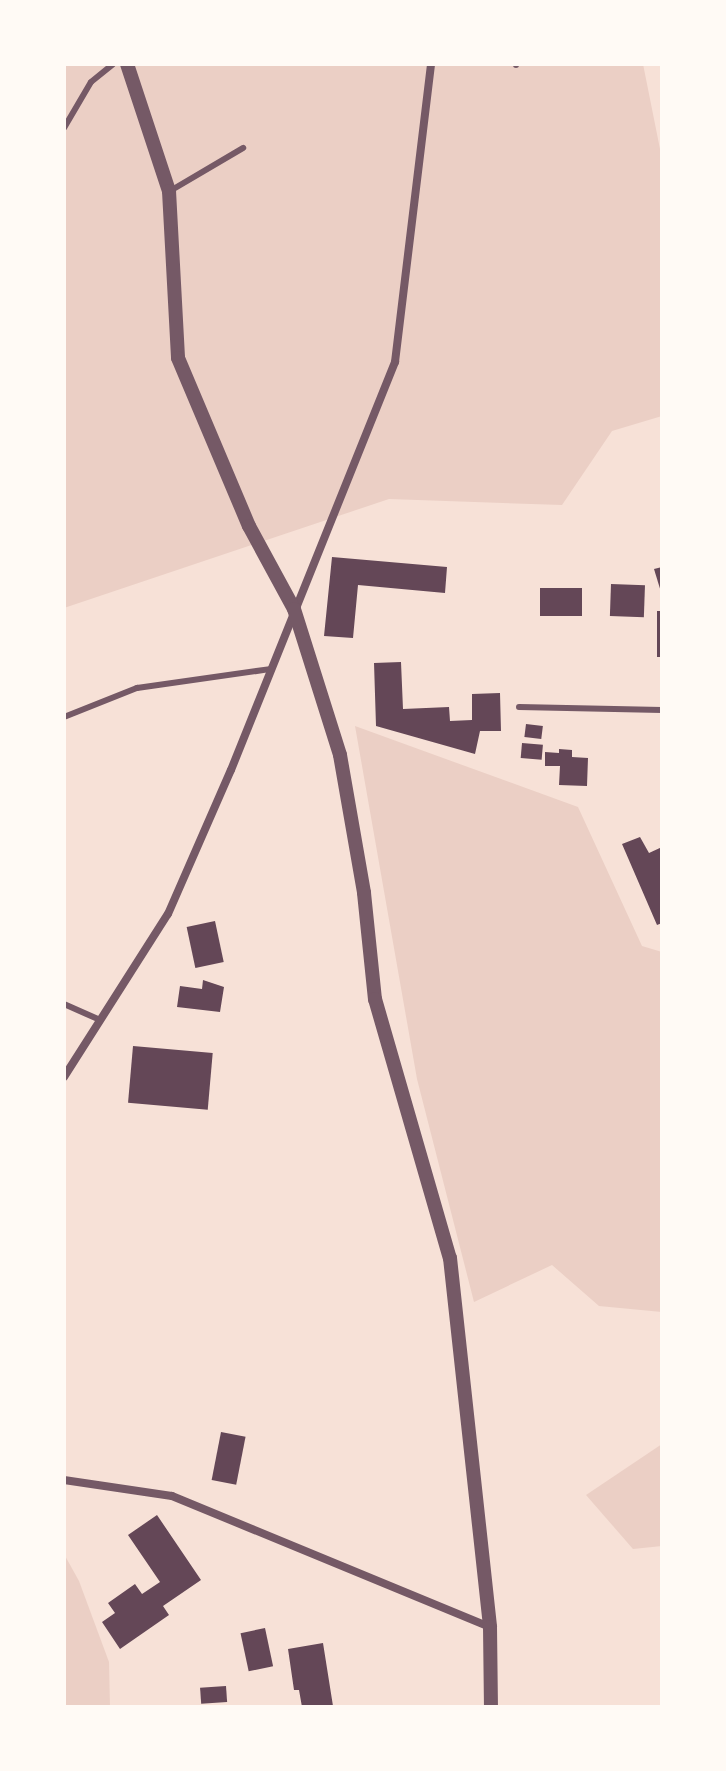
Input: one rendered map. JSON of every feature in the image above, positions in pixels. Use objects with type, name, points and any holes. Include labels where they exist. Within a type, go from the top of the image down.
[{"type":"street","points":[[127,64],[169,191],[178,358],[249,526],[294,609],[340,755],[364,893],[375,999],[450,1258],[490,1627],[491,1707]]},
{"type":"street","points":[[64,1077],[168,914],[231,770],[395,362],[431,64]]},
{"type":"street","points":[[64,1480],[172,1496],[490,1627]]},
{"type":"lane","points":[[64,128],[91,82],[113,64]]},
{"type":"lane","points":[[169,191],[243,148]]},
{"type":"lane","points":[[64,717],[137,688],[270,669]]},
{"type":"lane","points":[[519,707],[662,710]]},
{"type":"lane","points":[[64,1004],[100,1020]]},
{"type":"shaded area","points":[[64,64],[643,64],[662,159],[662,416],[612,431],[562,505],[389,499],[64,608]]},
{"type":"shaded area","points":[[355,726],[578,807],[642,946],[662,952],[662,1312],[599,1306],[552,1265],[474,1302],[417,1079]]},
{"type":"shaded area","points":[[662,1444],[662,1546],[633,1549],[586,1495]]},
{"type":"shaded area","points":[[64,1554],[79,1581],[109,1662],[110,1707],[64,1707]]},
{"type":"building","points":[[332,557],[447,567],[445,593],[358,585],[353,638],[324,636]]},
{"type":"building","points":[[662,567],[662,592],[661,592],[654,569]]},
{"type":"building","points":[[611,584],[645,585],[644,617],[610,616]]},
{"type":"building","points":[[540,588],[582,588],[582,616],[540,616]]},
{"type":"building","points":[[657,611],[662,611],[662,657],[657,657]]},
{"type":"building","points":[[401,662],[403,709],[449,707],[450,721],[472,720],[472,694],[500,693],[501,731],[480,731],[475,754],[376,726],[374,663]]},
{"type":"building","points":[[526,724],[543,726],[541,739],[524,737]]},
{"type":"building","points":[[522,743],[543,745],[542,760],[521,758]]},
{"type":"building","points":[[559,749],[572,750],[572,757],[588,758],[587,786],[559,785],[560,766],[545,766],[545,752],[559,753]]},
{"type":"building","points":[[640,837],[649,853],[662,847],[662,923],[657,925],[622,844]]},
{"type":"building","points":[[215,921],[224,962],[195,968],[187,927]]},
{"type":"building","points":[[203,980],[224,987],[220,1012],[177,1007],[180,986],[202,989]]},
{"type":"building","points":[[133,1046],[213,1053],[208,1110],[128,1103]]},
{"type":"building","points":[[221,1432],[246,1437],[236,1485],[212,1480]]},
{"type":"building","points":[[157,1515],[201,1580],[163,1606],[169,1615],[120,1649],[102,1622],[115,1613],[108,1603],[135,1584],[142,1594],[160,1582],[128,1535]]},
{"type":"building","points":[[265,1628],[273,1666],[249,1671],[241,1633]]},
{"type":"building","points":[[323,1643],[333,1706],[302,1707],[299,1690],[294,1690],[288,1649]]},
{"type":"building","points":[[226,1686],[227,1702],[201,1704],[200,1688]]}]
